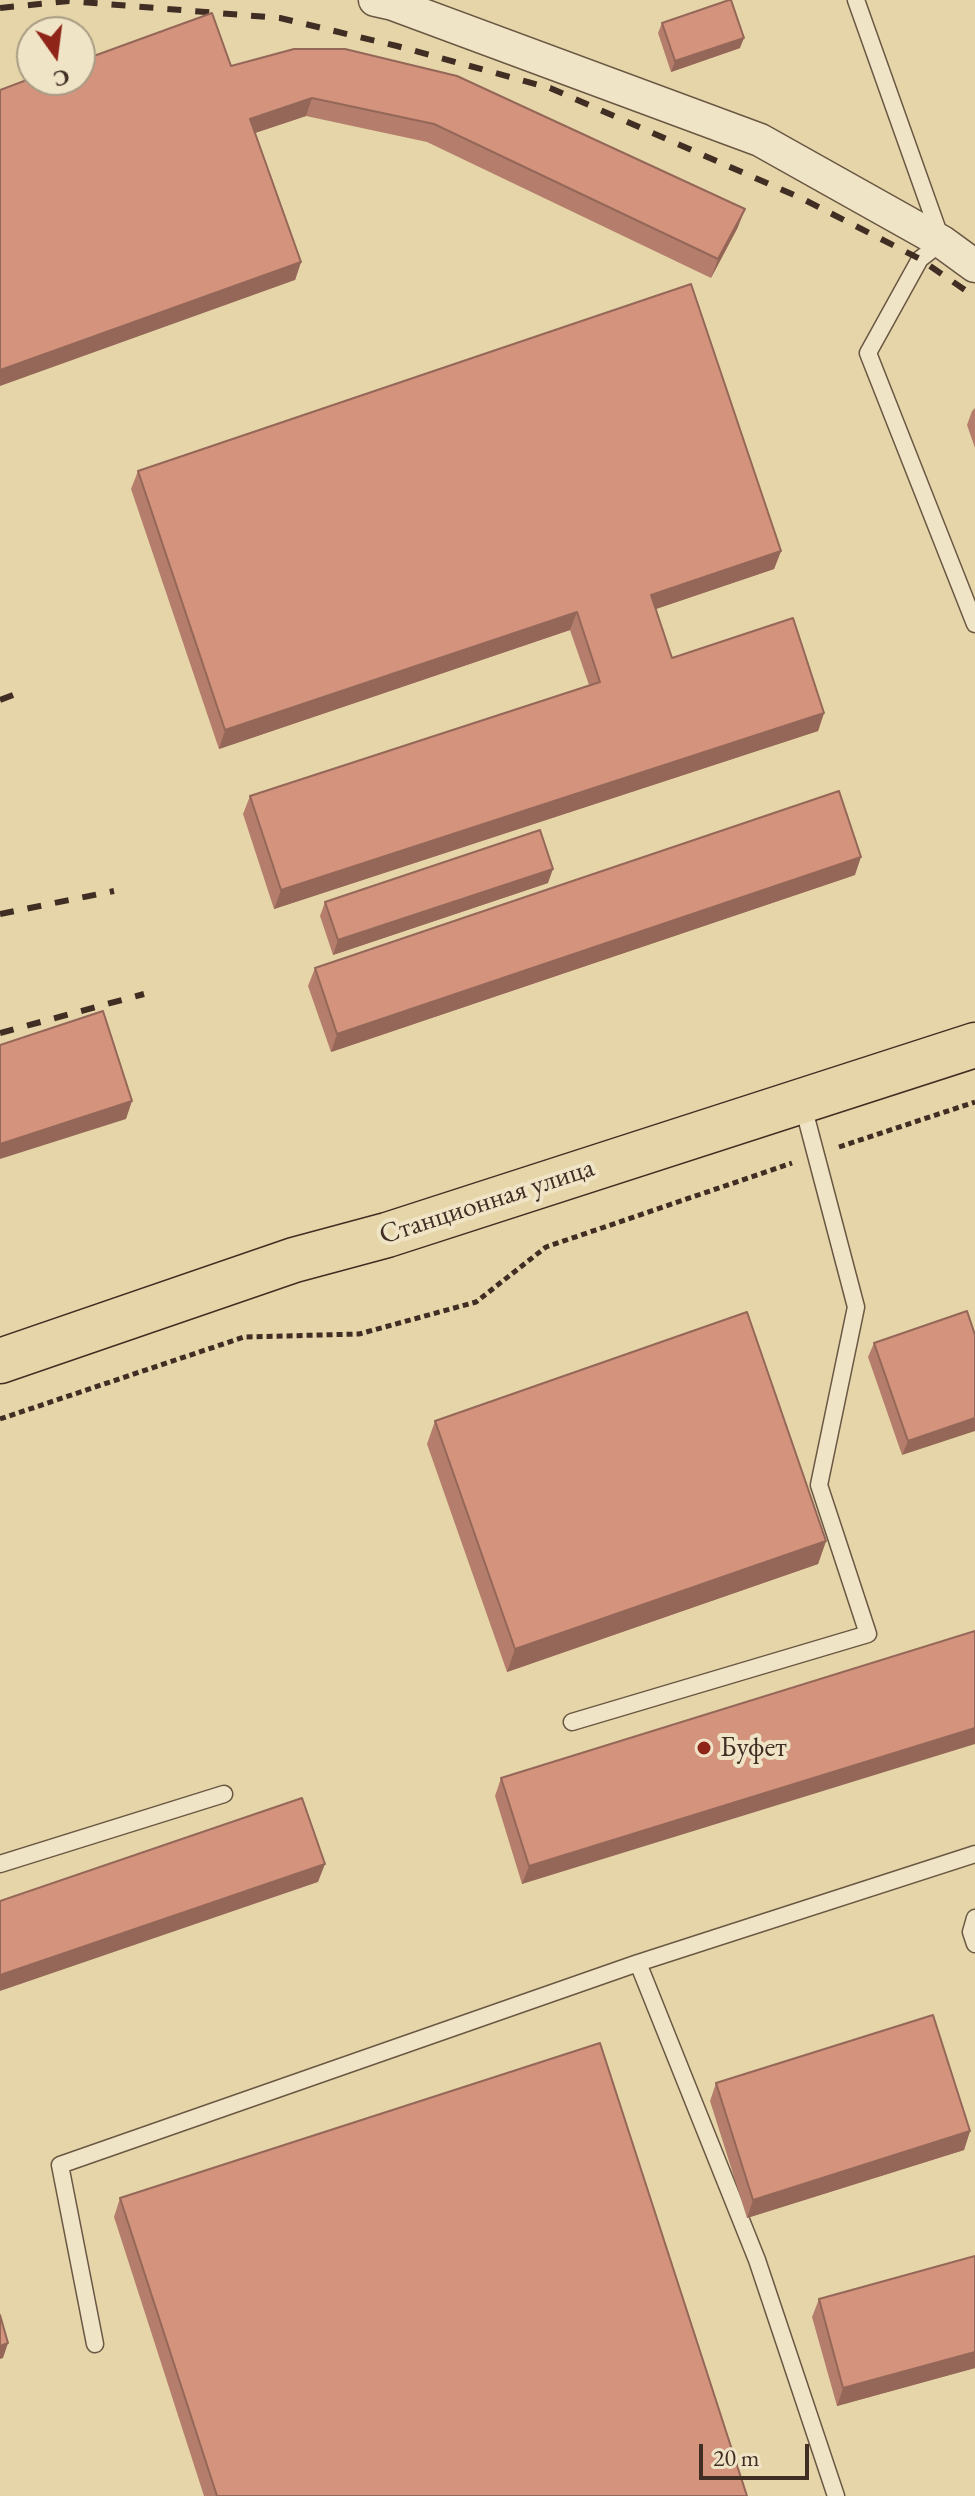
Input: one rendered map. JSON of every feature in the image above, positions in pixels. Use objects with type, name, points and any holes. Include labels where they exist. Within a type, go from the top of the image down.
[{"type":"main road","name":"Станционная улица","points":[[0,1361],[294,1260],[387,1235],[975,1045]]},
{"type":"street","points":[[375,0],[760,140],[942,242],[975,266]]},
{"type":"lane","points":[[856,0],[942,242],[920,259],[868,353],[975,624]]},
{"type":"lane","points":[[572,1722],[868,1634],[819,1485],[856,1307],[801,1101]]},
{"type":"lane","points":[[0,1864],[224,1794]]},
{"type":"lane","points":[[95,2344],[60,2165],[638,1963],[975,1854]]},
{"type":"lane","points":[[975,1918],[971,1932],[975,1944]]},
{"type":"lane","points":[[638,1963],[757,2260],[836,2496]]},
{"type":"path","points":[[0,1419],[244,1337],[359,1334],[476,1302],[546,1247],[975,1102]]},
{"type":"building","points":[[729,0],[744,38],[675,61],[662,23]]},
{"type":"building","points":[[212,13],[231,66],[294,49],[345,49],[457,76],[745,209],[718,259],[434,124],[312,98],[250,119],[301,262],[0,370],[0,90],[16,84],[16,96],[96,96],[96,55]]},
{"type":"building","points":[[691,284],[781,551],[651,595],[672,658],[793,618],[824,713],[281,890],[250,796],[600,682],[577,612],[225,730],[138,471]]},
{"type":"building","points":[[839,791],[861,857],[337,1034],[315,968]]},
{"type":"building","points":[[540,830],[553,869],[338,940],[325,902]]},
{"type":"building","points":[[103,1011],[132,1101],[0,1144],[0,1045]]},
{"type":"building","points":[[967,1311],[975,1335],[975,1418],[908,1441],[874,1343]]},
{"type":"building","points":[[747,1312],[826,1541],[515,1649],[435,1421]]},
{"type":"building","points":[[975,1631],[975,1728],[529,1866],[501,1778]]},
{"type":"building","points":[[302,1798],[325,1864],[0,1975],[0,1901]]},
{"type":"building","points":[[933,2015],[970,2131],[753,2200],[716,2083]]},
{"type":"building","points":[[600,2043],[747,2496],[217,2496],[120,2198]]},
{"type":"building","points":[[975,2256],[975,2352],[843,2388],[819,2299]]},
{"type":"building","points":[[0,2315],[8,2343],[0,2346]]},
{"type":"railway","points":[[0,8],[69,1],[280,18],[550,88],[801,198],[920,259],[975,297]]},
{"type":"railway","points":[[0,700],[18,693]]},
{"type":"railway","points":[[0,914],[114,891]]},
{"type":"railway","points":[[0,1033],[144,994]]},
{"type":"place","name":"Буфет","points":[[704,1748]]}]
